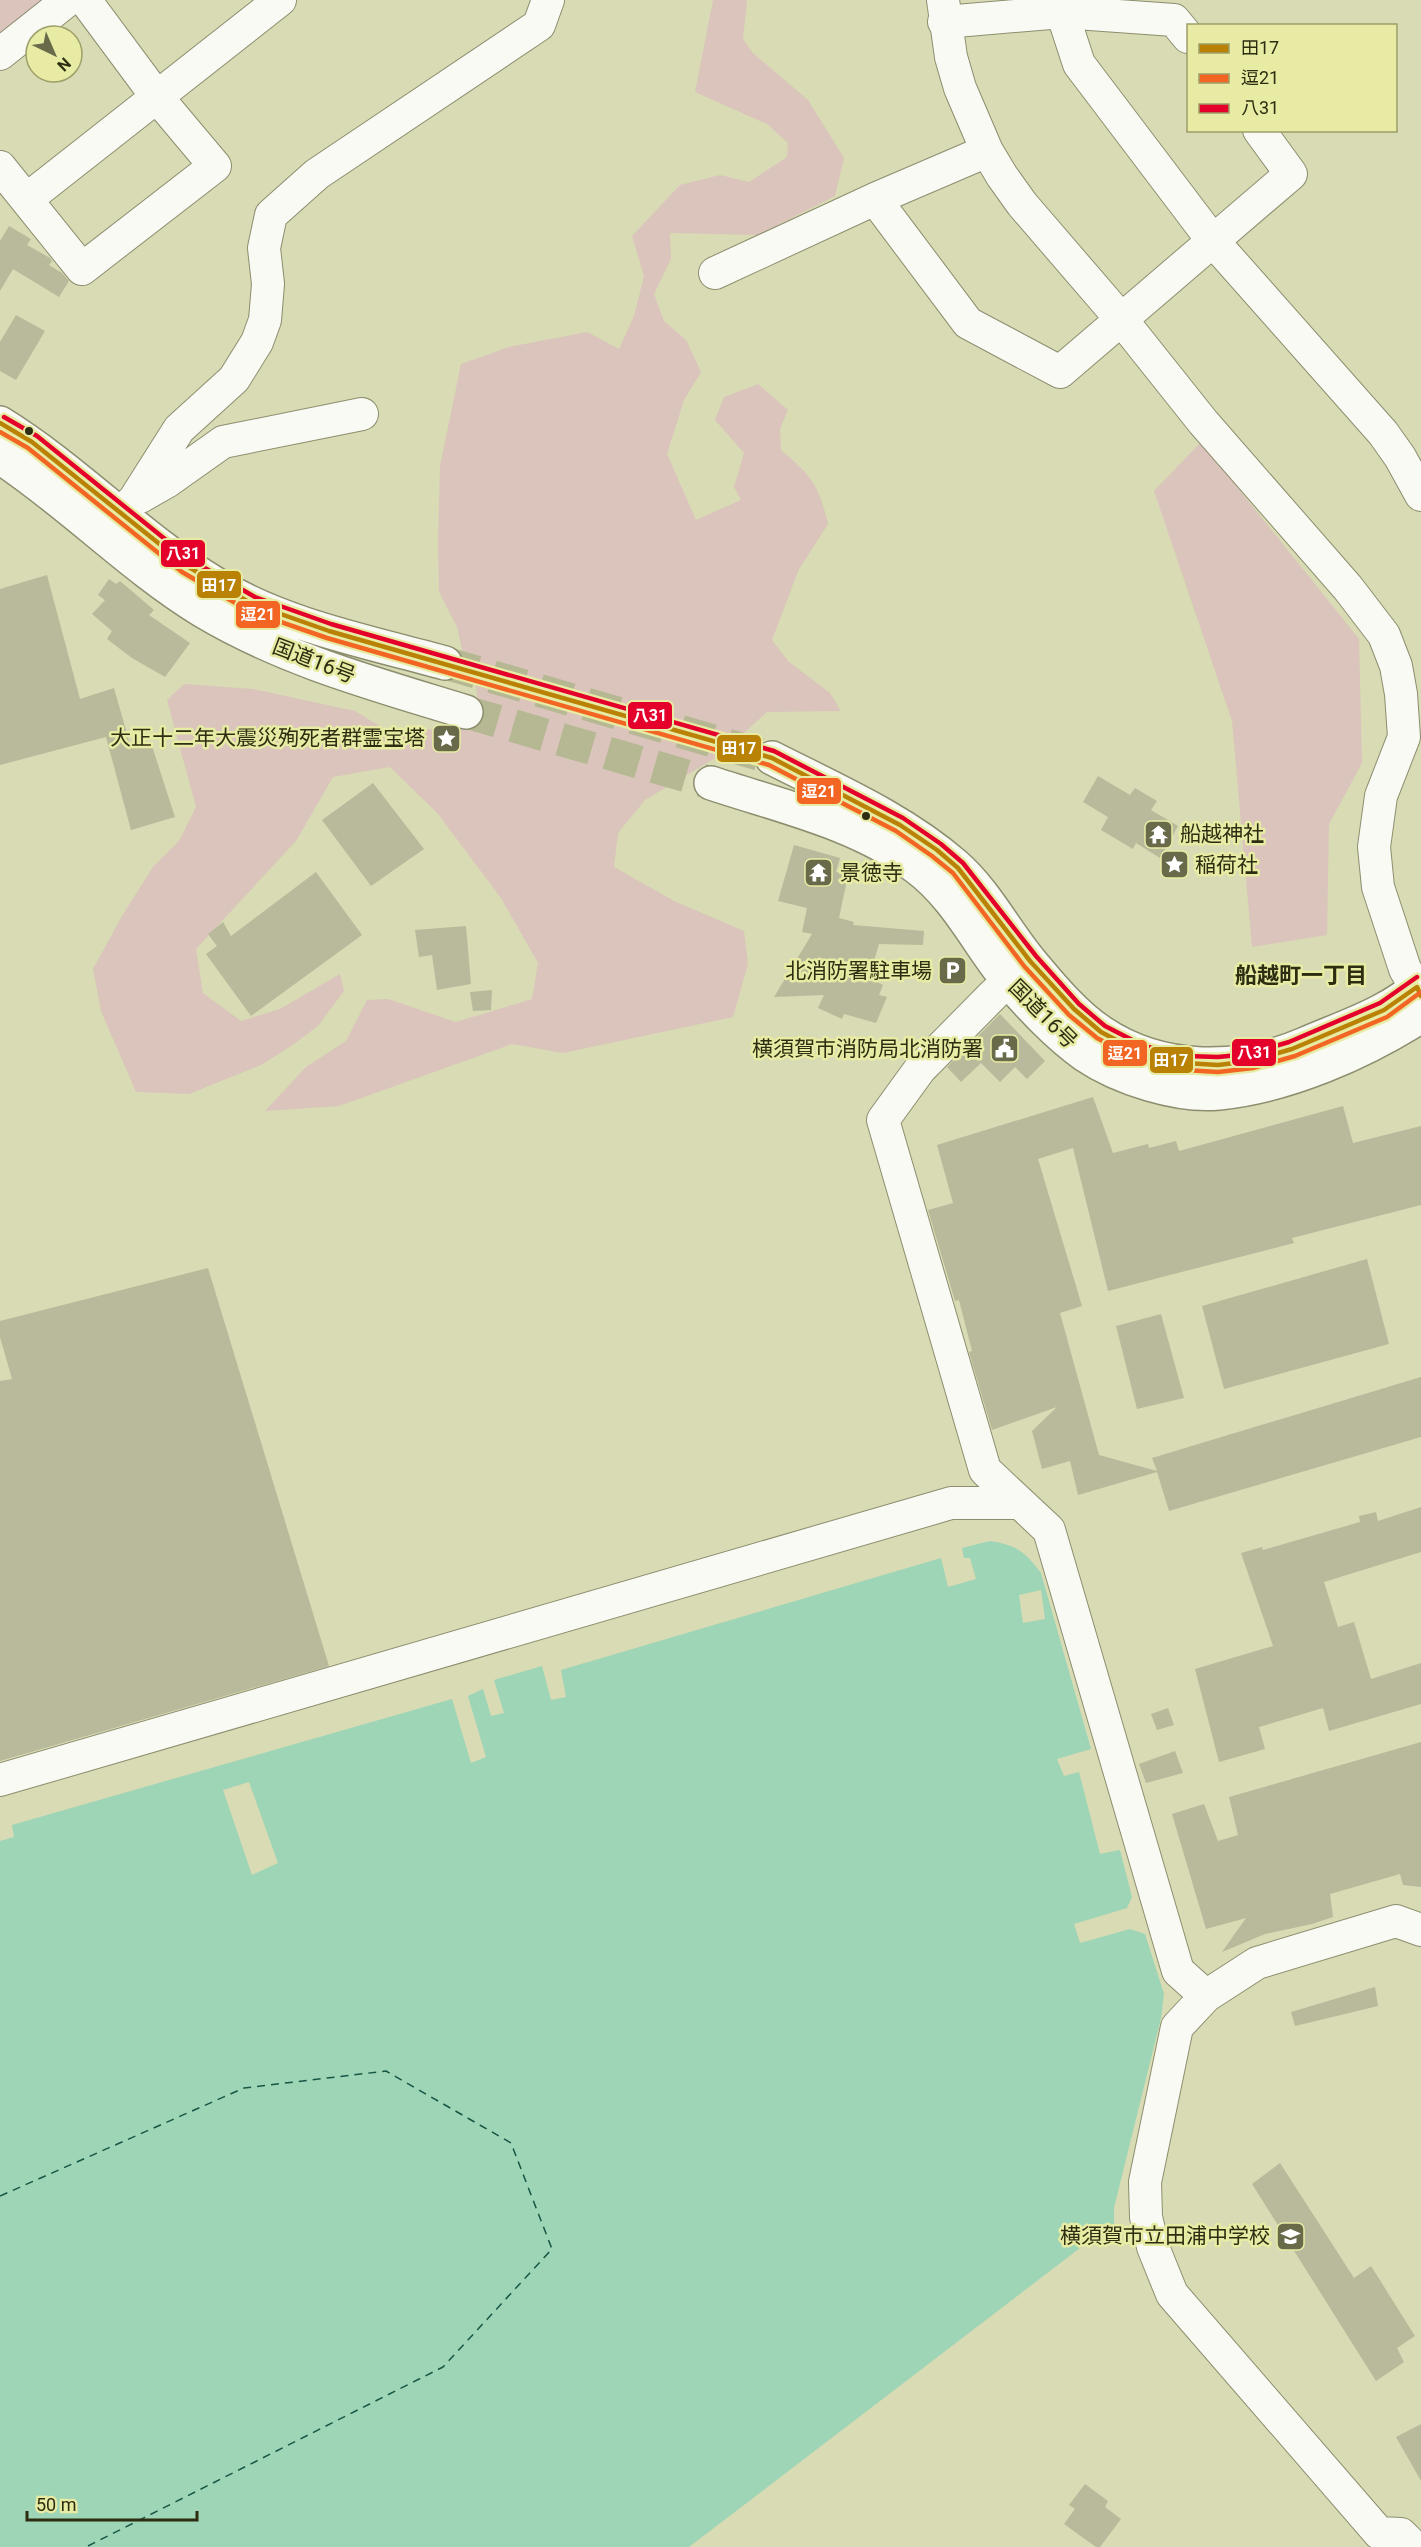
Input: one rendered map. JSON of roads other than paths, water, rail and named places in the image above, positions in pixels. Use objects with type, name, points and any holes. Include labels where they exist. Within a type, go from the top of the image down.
[{"type":"highway","name":"国道16号","points":[[0,423],[32,442],[118,516],[215,584],[252,604],[353,637],[445,663]]},
{"type":"highway","name":"国道16号","points":[[0,457],[29,476],[118,516],[202,610],[236,629],[314,665],[466,712]]},
{"type":"highway","points":[[342,674],[353,637]]},
{"type":"highway","name":"国道16号","points":[[772,758],[900,825],[937,850],[958,868],[973,885],[1019,971]]},
{"type":"highway","name":"国道16号","points":[[711,783],[857,832],[882,843],[918,868],[940,889],[963,917],[1019,971],[1074,1009],[1101,1032],[1141,1053],[1185,1063],[1218,1065],[1251,1061],[1292,1049],[1420,996]]},
{"type":"street","points":[[0,54],[68,0]]},
{"type":"street","points":[[0,167],[82,269],[214,166],[157,97],[85,0]]},
{"type":"street","points":[[27,199],[280,0]]},
{"type":"street","points":[[118,516],[179,429],[234,379],[257,342],[265,320],[268,284],[264,248],[271,215],[317,174],[539,25],[548,0]]},
{"type":"street","points":[[1063,6],[1079,64],[1213,241],[1383,433],[1400,457],[1421,495]]},
{"type":"street","points":[[1187,36],[1174,20],[1063,6],[944,11],[960,88],[987,151],[1022,204],[1121,319],[1203,422],[1347,588],[1384,635],[1396,666],[1411,690],[1404,737],[1381,796],[1374,848],[1378,887],[1405,969],[1420,996]]},
{"type":"street","points":[[876,199],[968,323],[1060,372],[1291,174],[1260,132]]},
{"type":"street","points":[[715,273],[987,151]]},
{"type":"street","points":[[118,516],[223,442],[362,414]]},
{"type":"street","points":[[1019,971],[920,1069],[883,1120],[985,1470],[1048,1530],[1178,1971],[1206,1996]]},
{"type":"street","points":[[0,1780],[951,1503],[1020,1503]]},
{"type":"street","points":[[1414,2547],[1401,2534],[1379,2533],[1172,2294],[1153,2247],[1146,2217],[1145,2182],[1177,2027],[1206,1996],[1257,1963],[1396,1921],[1421,1930]]},
{"type":"tunnel","points":[[445,663],[772,758]]},
{"type":"tunnel","points":[[466,712],[711,783]]},
{"type":"place","name":"大正十二年大震災殉死者群霊宝塔","points":[[446,738]]},
{"type":"place","name":"船越神社","points":[[1159,834]]},
{"type":"place","name":"稲荷社","points":[[1174,865]]},
{"type":"place","name":"景徳寺","points":[[819,873]]},
{"type":"place","name":"北消防署駐車場","points":[[953,971]]},
{"type":"place","name":"横須賀市消防局北消防署","points":[[1004,1049]]},
{"type":"place","name":"横須賀市立田浦中学校","points":[[1291,2236]]},
{"type":"district","name":"船越町一丁目","points":[[1301,975]]}]
